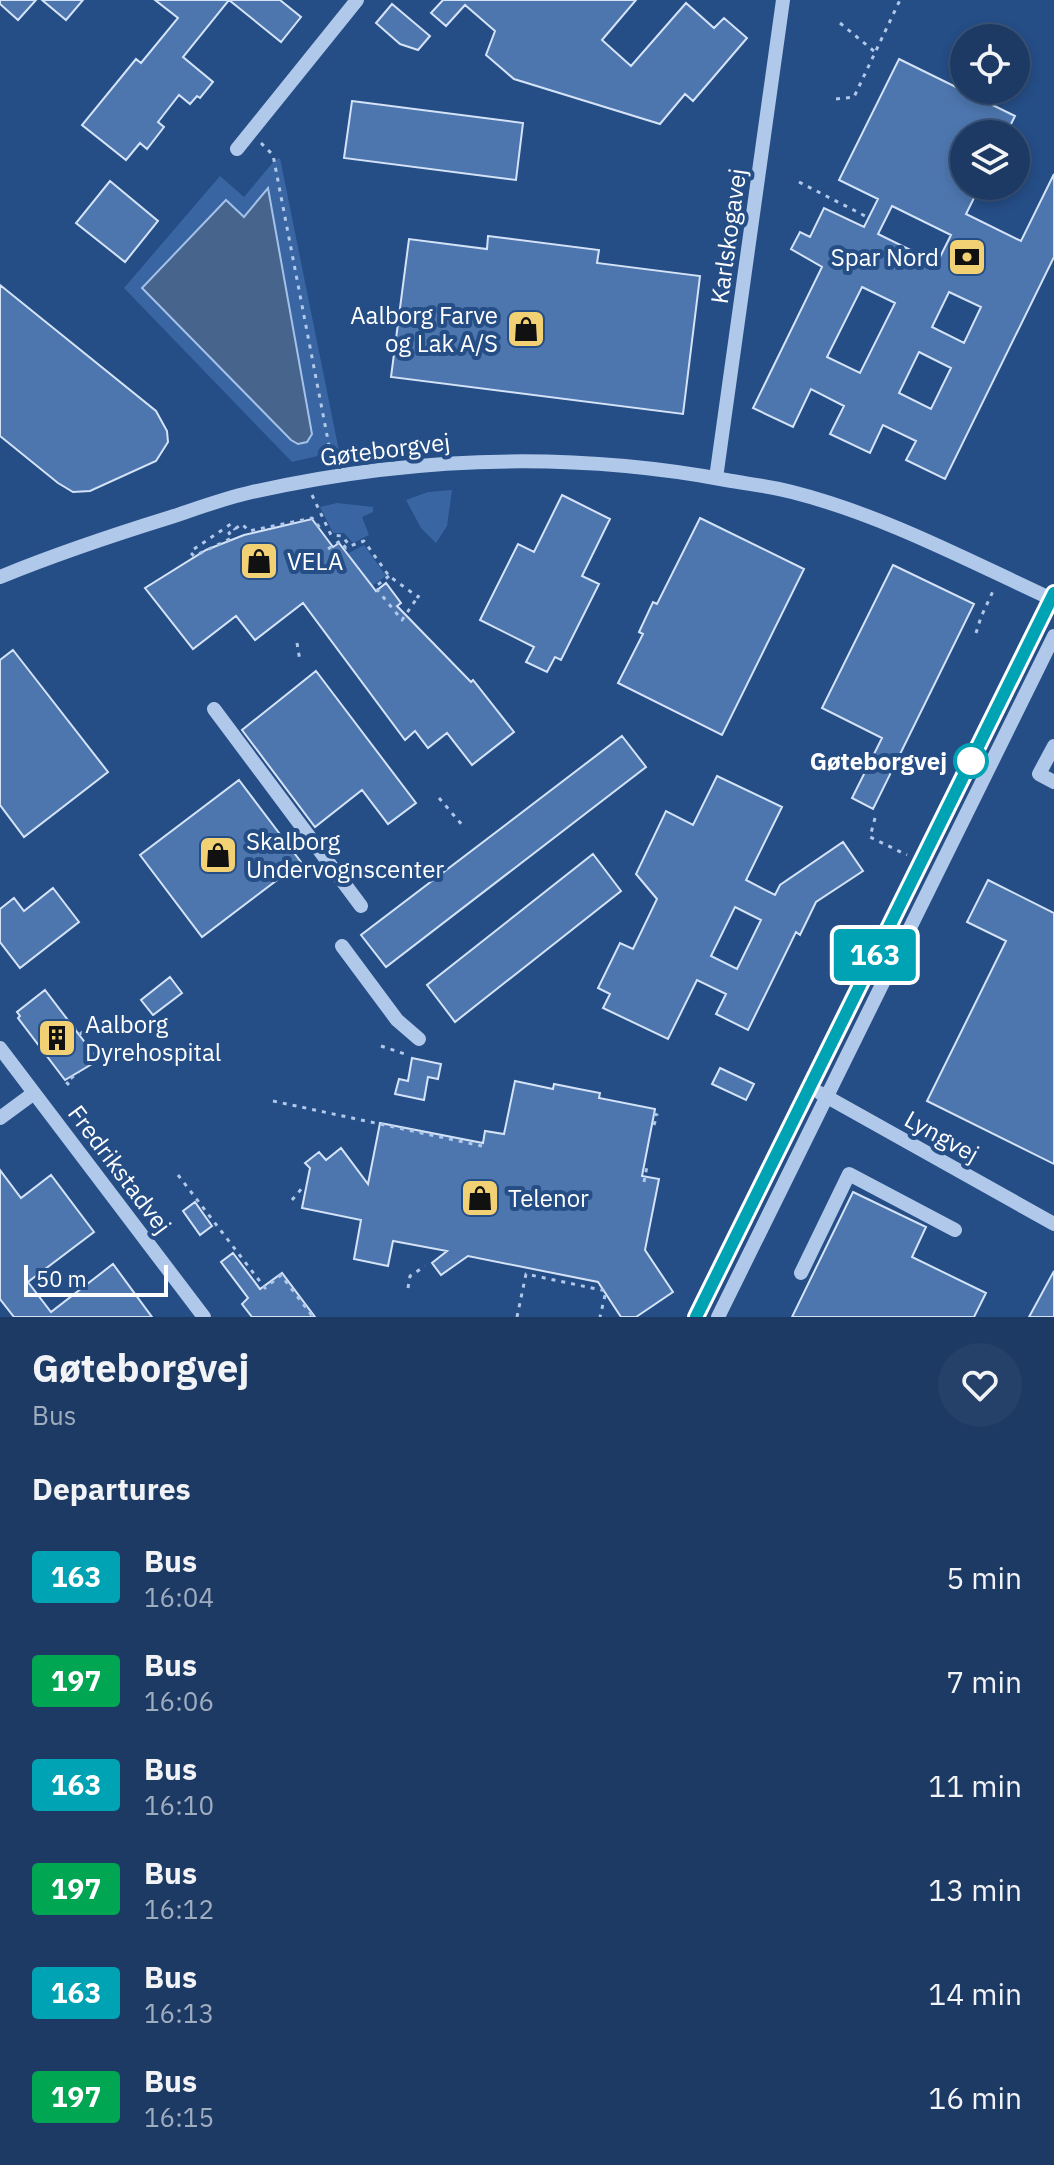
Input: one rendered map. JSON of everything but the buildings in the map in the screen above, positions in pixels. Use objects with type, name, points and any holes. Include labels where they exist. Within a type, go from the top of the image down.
[{"type":"street","points":[[237,149],[357,0]]},
{"type":"street","name":"Karlskogavej","points":[[716,478],[783,0]]},
{"type":"street","name":"Gøteborgvej","points":[[0,577],[77,547],[227,499],[307,480],[469,461],[578,462],[662,469],[790,491],[856,512],[1053,597]]},
{"type":"street","points":[[696,1317],[1053,597]]},
{"type":"street","points":[[718,1317],[1054,636]]},
{"type":"street","points":[[214,709],[361,906]]},
{"type":"street","points":[[1054,746],[1039,774],[1054,782]]},
{"type":"street","points":[[342,946],[397,1020],[419,1039]]},
{"type":"street","name":"Fredrikstadvej","points":[[0,1048],[204,1317]]},
{"type":"street","name":"Lyngvej","points":[[809,1087],[1054,1224]]},
{"type":"street","points":[[0,1118],[34,1093]]},
{"type":"street","points":[[801,1273],[849,1174],[955,1230]]},
{"type":"path","points":[[836,99],[854,97],[900,0]]},
{"type":"path","points":[[840,23],[875,52]]},
{"type":"path","points":[[251,133],[273,155],[335,476]]},
{"type":"path","points":[[799,182],[869,218]]},
{"type":"path","points":[[307,480],[322,528]]},
{"type":"path","points":[[235,529],[231,524],[193,551],[194,556],[232,538],[229,533],[235,529],[242,524],[249,531],[312,518],[331,535],[342,536],[348,547]]},
{"type":"path","points":[[348,547],[370,539]]},
{"type":"path","points":[[328,549],[340,541],[348,547]]},
{"type":"path","points":[[364,541],[389,576],[418,597]]},
{"type":"path","points":[[976,633],[1002,575]]},
{"type":"path","points":[[389,576],[375,587],[402,620],[421,591]]},
{"type":"path","points":[[297,643],[300,661]]},
{"type":"path","points":[[439,798],[463,826]]},
{"type":"path","points":[[875,818],[870,837],[921,863]]},
{"type":"path","points":[[66,1019],[80,1034],[85,1030]]},
{"type":"path","points":[[381,1046],[405,1054]]},
{"type":"path","points":[[69,1085],[66,1082],[79,1072]]},
{"type":"path","points":[[273,1101],[482,1146]]},
{"type":"path","points":[[654,1114],[657,1115],[654,1125]]},
{"type":"path","points":[[644,1182],[647,1166]]},
{"type":"path","points":[[178,1175],[265,1288],[281,1275],[313,1317]]},
{"type":"path","points":[[292,1200],[303,1187],[306,1188]]},
{"type":"path","points":[[408,1288],[410,1276],[425,1266]]},
{"type":"path","points":[[517,1317],[526,1274],[606,1291],[600,1317]]},
{"type":"shaded area","points":[[280,158],[339,451],[292,462],[124,288],[220,176],[244,197]]},
{"type":"shaded area","points":[[268,188],[312,434],[307,442],[298,444],[142,288],[226,200],[244,217]]},
{"type":"shaded area","points":[[452,490],[447,526],[436,543],[421,528],[406,500],[428,492]]},
{"type":"shaded area","points":[[337,503],[373,507],[373,512],[362,517],[369,535],[353,543],[344,533],[333,533],[320,507]]},
{"type":"shaded area","points":[[364,545],[386,576],[372,586],[347,554]]},
{"type":"bus line","name":"163","points":[[696,1317],[1054,593]]},
{"type":"place","name":"Spar Nord","points":[[967,257]]},
{"type":"place","name":"Aalborg Farve og Lak A/S","points":[[526,329]]},
{"type":"place","name":"VELA","points":[[259,561]]},
{"type":"place","name":"Gøteborgvej","points":[[971,761]]},
{"type":"place","name":"Skalborg Undervognscenter","points":[[218,855]]},
{"type":"place","name":"Aalborg Dyrehospital","points":[[57,1038]]},
{"type":"place","name":"Telenor","points":[[480,1198]]}]
